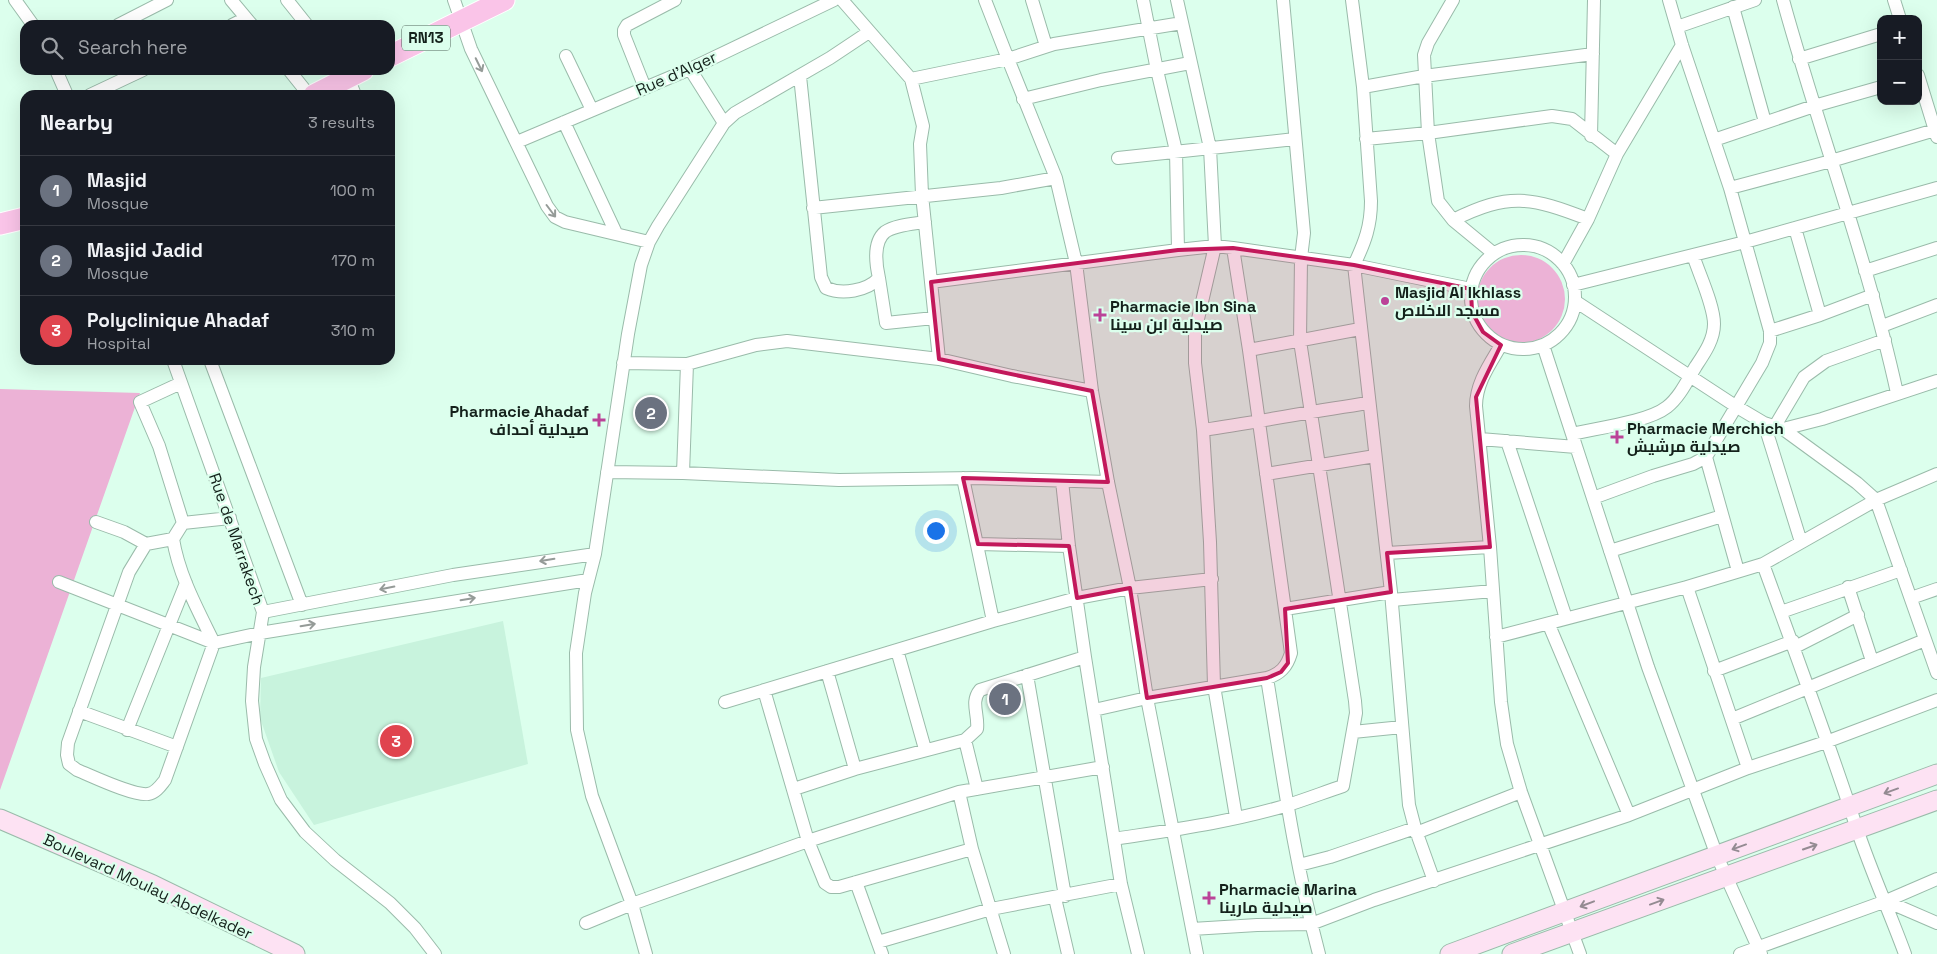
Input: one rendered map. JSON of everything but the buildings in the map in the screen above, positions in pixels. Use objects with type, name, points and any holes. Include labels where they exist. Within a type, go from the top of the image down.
[{"type":"main road","name":"RN13","points":[[395,53],[504,0]]},
{"type":"main road","points":[[325,90],[352,78]]},
{"type":"main road","points":[[0,224],[20,219]]},
{"type":"street","points":[[15,0],[29,20]]},
{"type":"street","points":[[129,20],[167,0]]},
{"type":"street","points":[[232,0],[248,20]]},
{"type":"street","points":[[287,0],[303,20]]},
{"type":"street","points":[[454,0],[471,49],[547,206],[555,216],[565,222],[649,242]]},
{"type":"street","points":[[645,88],[624,35],[624,30],[627,25],[675,0]]},
{"type":"street","name":"Rue d'Alger","points":[[517,142],[690,69],[834,0]]},
{"type":"street","points":[[842,0],[911,79],[923,126],[920,144],[922,195],[939,359]]},
{"type":"street","points":[[985,0],[1056,178],[1076,263],[1092,391],[1108,482],[1130,588],[1147,698],[1197,954]]},
{"type":"street","points":[[1032,0],[1046,46]]},
{"type":"street","points":[[1143,0],[1176,152],[1178,250]]},
{"type":"street","points":[[1177,0],[1210,148],[1215,246],[1195,333],[1196,363],[1212,580],[1214,686],[1236,817]]},
{"type":"street","points":[[1114,839],[1173,830],[1236,817],[1287,805],[1343,786],[1356,713],[1300,341],[1301,258],[1304,233],[1283,0]]},
{"type":"street","points":[[1352,0],[1370,174],[1371,217],[1367,238],[1354,265],[1387,553],[1409,805],[1434,881]]},
{"type":"street","points":[[1453,0],[1428,43],[1424,55],[1428,133],[1438,201],[1453,220],[1493,253]]},
{"type":"street","points":[[1591,136],[1594,0]]},
{"type":"street","points":[[1592,498],[1653,476],[1694,464],[1706,457],[1737,407],[1767,352],[1770,342],[1770,331],[1730,188],[1676,27],[1669,0]]},
{"type":"street","points":[[1676,27],[1754,0]]},
{"type":"street","points":[[1783,0],[1799,59],[1882,326],[1897,393]]},
{"type":"street","points":[[1894,0],[1899,15]]},
{"type":"street","points":[[1733,7],[1765,122]]},
{"type":"street","points":[[911,79],[1008,59],[1046,46],[1088,37],[1182,23]]},
{"type":"street","points":[[646,954],[632,904],[592,796],[577,730],[576,653],[585,593],[595,554],[623,363],[641,265],[649,242],[724,124],[735,113],[800,76],[869,32]]},
{"type":"street","points":[[1799,59],[1877,35]]},
{"type":"street","points":[[1563,264],[1588,219],[1617,154],[1682,44]]},
{"type":"street","points":[[1362,88],[1424,76],[1593,54]]},
{"type":"street","points":[[566,56],[592,110]]},
{"type":"street","points":[[1023,99],[1100,80],[1190,63]]},
{"type":"street","points":[[690,69],[724,124]]},
{"type":"street","points":[[58,75],[65,90]]},
{"type":"street","points":[[101,90],[132,75]]},
{"type":"street","points":[[292,75],[305,90]]},
{"type":"street","points":[[800,76],[821,277],[826,288],[832,291],[864,288],[873,284],[879,278]]},
{"type":"street","points":[[1714,140],[1814,106],[1877,88]]},
{"type":"street","points":[[1730,188],[1936,134],[1922,88]]},
{"type":"street","points":[[1366,139],[1428,133],[1552,116],[1572,119],[1591,136],[1617,154]]},
{"type":"street","points":[[564,122],[616,233]]},
{"type":"street","points":[[1118,158],[1296,139]]},
{"type":"street","points":[[813,208],[1000,188],[1056,178]]},
{"type":"street","points":[[1573,285],[1745,242],[1937,188]]},
{"type":"street","points":[[1453,220],[1494,202],[1516,199],[1544,204],[1588,219]]},
{"type":"street","points":[[925,222],[886,232],[879,240],[877,249],[879,278],[886,323],[934,318]]},
{"type":"street","points":[[1796,228],[1820,315]]},
{"type":"street","points":[[1522,244],[1538,246],[1552,253],[1563,264],[1572,277],[1575,301],[1569,322],[1559,335],[1543,345],[1532,349],[1516,350],[1501,346],[1483,332],[1472,312],[1471,288],[1478,269],[1493,253],[1507,246],[1522,244]]},
{"type":"street","points":[[931,282],[1215,246],[1354,265],[1471,288]]},
{"type":"street","points":[[1094,710],[1147,698],[1267,678],[1281,672],[1288,663],[1291,653],[1250,350],[1233,248]]},
{"type":"street","points":[[1865,271],[1937,248]]},
{"type":"street","points":[[1572,434],[1652,415],[1667,407],[1677,397],[1713,336],[1712,312],[1693,255]]},
{"type":"street","points":[[1770,331],[1873,295]]},
{"type":"street","points":[[1575,301],[1737,407],[1774,426],[1858,483],[1876,500],[1937,673]]},
{"type":"street","points":[[1882,326],[1937,305]]},
{"type":"street","points":[[1250,350],[1360,329]]},
{"type":"street","points":[[1801,542],[1774,426],[1804,377],[1826,361],[1886,340]]},
{"type":"street","points":[[623,363],[687,364],[756,345],[787,342],[939,359],[1020,378],[1092,391]]},
{"type":"street","points":[[1543,345],[1648,667],[1717,856],[1760,950]]},
{"type":"street","points":[[1501,346],[1482,378],[1476,397],[1490,547],[1503,722],[1507,744],[1521,792],[1580,954]]},
{"type":"street","points":[[683,473],[687,364]]},
{"type":"street","name":"Rue de Marrakech","points":[[174,365],[263,612],[254,667],[252,701],[256,739],[265,764],[282,800],[305,832],[336,860],[390,903],[416,928],[435,954]]},
{"type":"street","points":[[212,365],[302,605]]},
{"type":"street","points":[[1774,426],[1822,419],[1937,380]]},
{"type":"street","points":[[146,544],[129,572],[68,743],[67,756],[70,764],[77,770],[134,792],[148,794],[156,790],[166,780],[214,643],[175,555],[173,539],[183,523],[159,446],[140,402],[181,384]]},
{"type":"street","points":[[1202,430],[1259,422],[1310,411],[1369,403]]},
{"type":"street","points":[[1480,439],[1576,448]]},
{"type":"street","points":[[1507,441],[1566,618]]},
{"type":"street","points":[[1266,474],[1375,456]]},
{"type":"street","points":[[1706,457],[1738,571]]},
{"type":"street","points":[[607,472],[683,473],[839,480],[963,478],[1108,482]]},
{"type":"street","points":[[1496,637],[1549,625],[1566,618],[1687,587],[1763,564],[1876,500],[1936,477]]},
{"type":"street","points":[[963,478],[993,621]]},
{"type":"street","points":[[1062,480],[1069,546],[1085,657],[1121,884],[1138,954]]},
{"type":"street","points":[[1610,552],[1722,516]]},
{"type":"street","points":[[183,523],[230,518]]},
{"type":"street","points":[[96,522],[124,532],[146,544],[173,539]]},
{"type":"street","points":[[978,544],[1069,546]]},
{"type":"street","points":[[1387,553],[1490,547]]},
{"type":"street","points":[[263,612],[453,576],[595,554]]},
{"type":"street","points":[[1763,564],[1794,644],[1826,742],[1851,806],[1857,830],[1905,954]]},
{"type":"street","points":[[1781,612],[1901,570]]},
{"type":"street","points":[[59,582],[214,643],[260,633],[588,580]]},
{"type":"street","points":[[725,702],[993,621],[1077,598],[1130,588],[1212,580]]},
{"type":"street","points":[[127,730],[186,583]]},
{"type":"street","points":[[1687,587],[1748,768]]},
{"type":"street","points":[[1848,587],[1872,661]]},
{"type":"street","points":[[1911,598],[1937,590]]},
{"type":"street","points":[[1285,609],[1339,600],[1493,591]]},
{"type":"street","points":[[1714,671],[1794,644],[1858,615]]},
{"type":"street","points":[[1549,625],[1629,815]]},
{"type":"street","points":[[1732,719],[1925,640]]},
{"type":"street","points":[[897,650],[925,749]]},
{"type":"street","points":[[794,789],[855,769],[965,740],[977,729],[975,702],[976,695],[980,690],[1085,657]]},
{"type":"street","points":[[827,671],[855,769]]},
{"type":"street","points":[[1027,675],[1045,778],[1068,954]]},
{"type":"street","points":[[1267,678],[1287,805],[1311,924],[1320,954]]},
{"type":"street","points":[[764,690],[808,841],[826,883],[831,887],[839,887],[972,849]]},
{"type":"street","points":[[1192,929],[1311,924],[1374,900],[1629,815],[1748,768],[1826,742],[1937,700]]},
{"type":"street","points":[[79,711],[177,747]]},
{"type":"street","points":[[1353,732],[1402,728]]},
{"type":"street","points":[[965,740],[977,789]]},
{"type":"street","points":[[586,923],[632,904],[808,841],[959,792],[1103,767]]},
{"type":"street","points":[[1450,954],[1937,774]]},
{"type":"street","points":[[959,792],[972,849],[1004,954]]},
{"type":"street","points":[[1299,865],[1416,831],[1521,792]]},
{"type":"street","points":[[1512,954],[1937,800]]},
{"type":"street","name":"Boulevard Moulay Abdelkader","points":[[0,819],[153,885],[295,954]]},
{"type":"street","points":[[1740,954],[1760,950],[1886,902],[1937,879]]},
{"type":"street","points":[[856,882],[880,948],[991,909],[1121,884]]},
{"type":"street","points":[[1886,902],[1937,923]]},
{"type":"highlighted area","points":[[1233,248],[1354,265],[1471,289],[1472,312],[1483,332],[1501,345],[1476,397],[1490,547],[1387,553],[1391,592],[1285,609],[1288,663],[1281,672],[1267,678],[1147,698],[1130,588],[1077,598],[1069,546],[978,544],[963,478],[1108,482],[1092,391],[939,359],[931,282],[1178,250]]},
{"type":"shaded area","points":[[1521,255],[1538,258],[1546,262],[1558,274],[1562,282],[1565,299],[1562,316],[1558,324],[1546,336],[1538,340],[1521,343],[1504,340],[1496,336],[1484,324],[1480,316],[1477,299],[1480,282],[1484,274],[1496,262],[1504,258]]},
{"type":"shaded area","points":[[0,389],[140,393],[0,790]]},
{"type":"shaded area","points":[[503,621],[528,764],[314,825],[279,772],[260,718],[261,678]]},
{"type":"place","name":"Masjid Al Ikhlass مسجد الاخلاص","points":[[1385,301]]},
{"type":"place","name":"Pharmacie Ibn Sina صيدلية ابن سينا","points":[[1100,315]]},
{"type":"place","name":"Masjid Jadid","points":[[651,413]]},
{"type":"place","name":"Pharmacie Ahadaf صيدلية أحداف","points":[[599,420]]},
{"type":"place","name":"Pharmacie Merchich صيدلية مرشيش","points":[[1617,437]]},
{"type":"place","name":"Masjid","points":[[1005,699]]},
{"type":"place","name":"Polyclinique Ahadaf","points":[[396,741]]},
{"type":"place","name":"Pharmacie Marina صيدلية مارينا","points":[[1209,898]]}]
